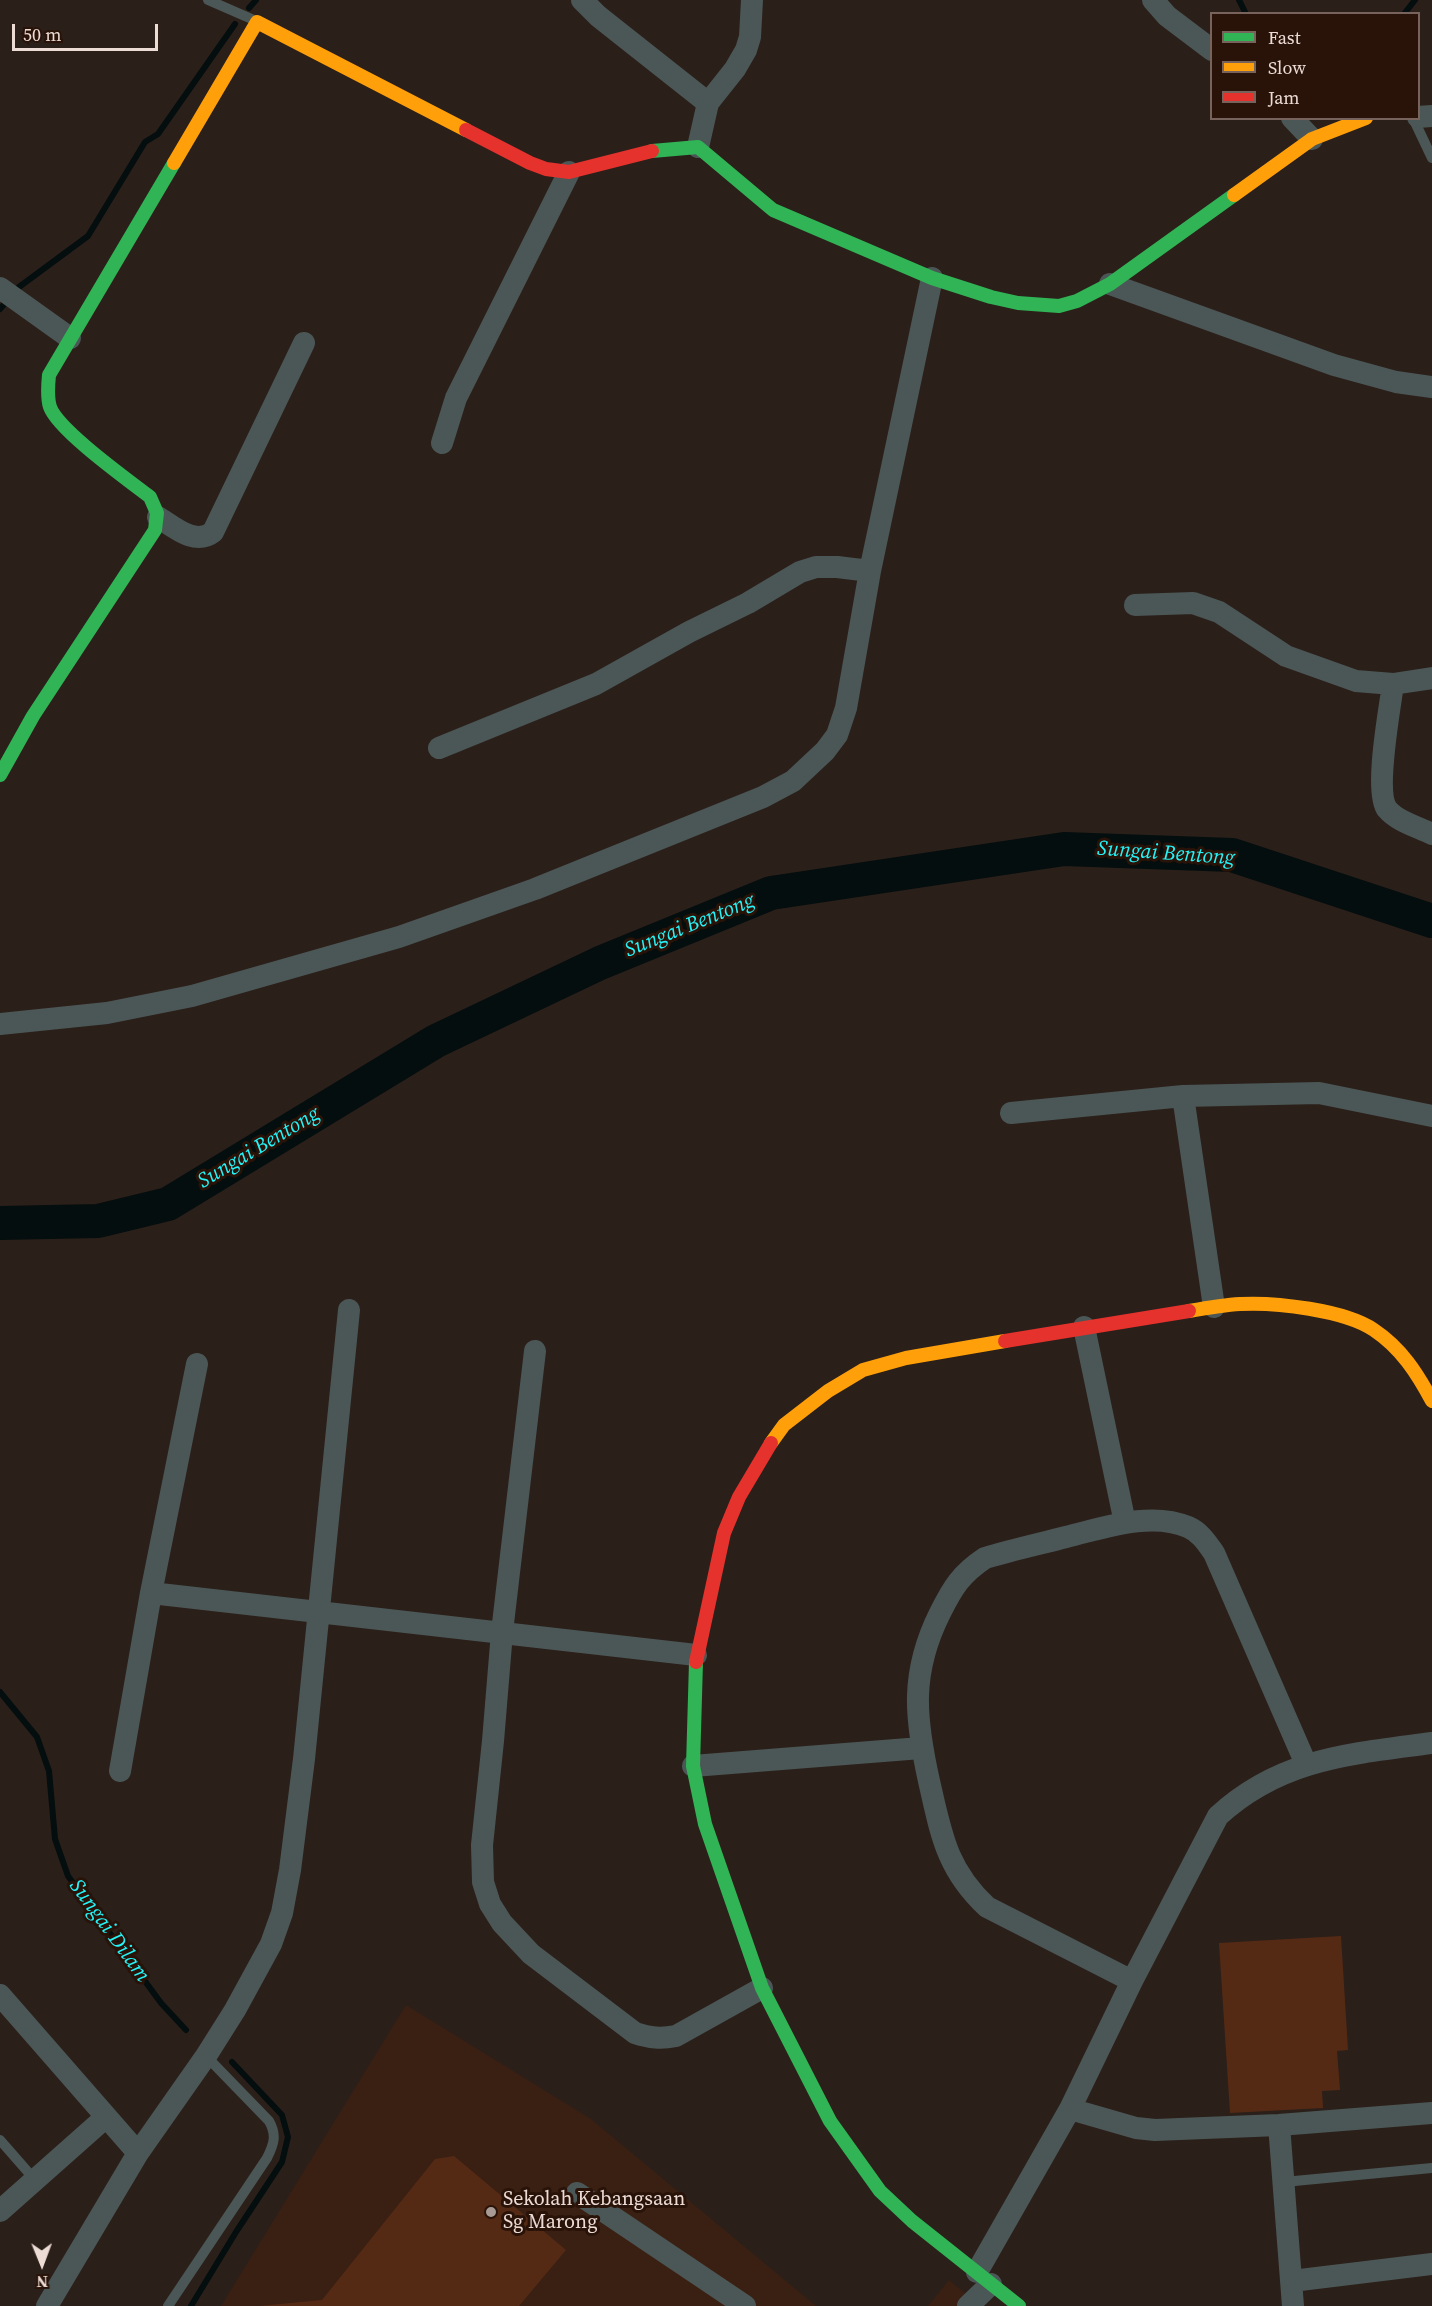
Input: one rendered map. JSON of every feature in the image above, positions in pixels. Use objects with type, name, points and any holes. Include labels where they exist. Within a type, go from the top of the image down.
[{"type":"street","points":[[582,0],[598,16],[708,103]]},
{"type":"street","points":[[698,147],[708,103],[735,69],[746,50],[750,37],[752,0]]},
{"type":"street","points":[[1153,0],[1167,16],[1210,48]]},
{"type":"street","points":[[0,776],[4,763],[33,716],[155,530],[158,517],[156,504],[150,497],[60,424],[54,415],[49,397],[49,375],[257,22],[530,163],[546,169],[569,172],[662,149],[698,147],[773,210],[932,278],[991,297],[1018,303],[1050,306],[1077,301],[1110,284],[1312,139],[1361,120]]},
{"type":"street","points":[[1294,120],[1312,139]]},
{"type":"street","points":[[442,443],[456,398],[569,172]]},
{"type":"street","points":[[0,1024],[107,1013],[192,996],[399,937],[535,889],[763,797],[793,781],[811,765],[837,735],[846,708],[870,571],[932,278]]},
{"type":"street","points":[[1110,284],[1334,365],[1396,382],[1432,387]]},
{"type":"street","points":[[0,288],[70,338]]},
{"type":"street","points":[[158,517],[198,538],[206,537],[213,532],[304,343]]},
{"type":"street","points":[[439,748],[596,684],[689,632],[748,603],[800,572],[816,567],[870,571]]},
{"type":"street","points":[[1135,605],[1192,603],[1219,612],[1286,656],[1356,681],[1393,684],[1432,678]]},
{"type":"street","points":[[1393,684],[1382,772],[1382,797],[1387,808],[1400,819],[1432,834]]},
{"type":"street","points":[[1011,1113],[1183,1096],[1319,1093],[1432,1116]]},
{"type":"street","points":[[1183,1096],[1215,1307]]},
{"type":"street","points":[[1019,2306],[912,2221],[880,2191],[830,2121],[762,1988],[705,1824],[693,1766],[696,1655],[724,1533],[739,1497],[763,1453],[784,1425],[828,1391],[863,1370],[885,1362],[1084,1327],[1215,1307],[1242,1304],[1268,1305],[1310,1309],[1349,1318],[1373,1329],[1393,1345],[1414,1370],[1432,1401]]},
{"type":"street","points":[[47,2306],[138,2153],[206,2056],[256,1974],[271,1944],[282,1913],[290,1870],[304,1759],[349,1310]]},
{"type":"street","points":[[1084,1327],[1125,1523]]},
{"type":"street","points":[[535,1351],[502,1632],[482,1864],[483,1882],[490,1904],[502,1923],[531,1954],[635,2033],[650,2038],[663,2039],[676,2036],[762,1988]]},
{"type":"street","points":[[120,1771],[151,1593],[197,1365]]},
{"type":"street","points":[[1132,1981],[987,1906],[958,1874],[940,1832],[921,1748],[918,1705],[920,1663],[928,1636],[959,1579],[968,1569],[986,1558],[1125,1523],[1154,1521],[1190,1527],[1205,1539],[1214,1553],[1306,1764]]},
{"type":"street","points":[[151,1593],[696,1655]]},
{"type":"street","points":[[968,2306],[1218,1816],[1237,1798],[1306,1764],[1339,1756],[1432,1743]]},
{"type":"street","points":[[693,1766],[921,1748]]},
{"type":"street","points":[[0,1995],[138,2153]]},
{"type":"street","points":[[1070,2109],[1136,2128],[1155,2130],[1279,2125],[1432,2113]]},
{"type":"street","points":[[0,2211],[106,2117]]},
{"type":"street","points":[[1279,2125],[1293,2306]]},
{"type":"street","points":[[577,2193],[745,2306]]},
{"type":"street","points":[[1292,2281],[1432,2264]]},
{"type":"lane","points":[[208,0],[257,22]]},
{"type":"lane","points":[[1414,120],[1432,158]]},
{"type":"lane","points":[[168,2306],[267,2158],[273,2145],[273,2129],[269,2121],[206,2056]]},
{"type":"lane","points":[[0,2139],[35,2180]]},
{"type":"lane","points":[[1284,2182],[1432,2168]]},
{"type":"shaded area","points":[[1341,1936],[1348,2050],[1337,2051],[1340,2090],[1322,2091],[1323,2108],[1230,2113],[1219,1943]]},
{"type":"shaded area","name":"Sekolah Kebangsaan Sg Marong","points":[[406,2005],[591,2119],[816,2306],[221,2306]]},
{"type":"shaded area","points":[[454,2156],[566,2250],[519,2306],[259,2306],[322,2300],[435,2159]]},
{"type":"shaded area","points":[[949,2280],[981,2306],[928,2306]]},
{"type":"waterway","points":[[249,8],[256,0]]},
{"type":"waterway","points":[[1239,0],[1245,12]]},
{"type":"waterway","points":[[1406,12],[1415,0]]},
{"type":"waterway","points":[[19,287],[88,236],[145,142],[158,134],[235,24]]},
{"type":"waterway","points":[[0,309],[6,302]]},
{"type":"waterway","name":"Sungai Bentong","points":[[0,1223],[98,1221],[168,1204],[436,1041],[600,963],[771,893],[1064,849],[1232,855],[1432,921]]},
{"type":"waterway","name":"Sungai Dilam","points":[[0,1692],[37,1737],[49,1771],[55,1839],[68,1876],[161,2003],[186,2030]]},
{"type":"waterway","name":"Sungai Dilam","points":[[191,2306],[282,2162],[288,2137],[282,2115],[232,2062]]},
{"type":"traffic: fast","points":[[652,151],[698,147],[773,210],[932,278],[1018,303],[1059,306],[1077,301],[1110,284],[1234,195]]},
{"type":"traffic: fast","points":[[0,775],[33,716],[155,530],[157,513],[150,497],[66,428],[50,407],[48,387],[49,375],[174,163]]},
{"type":"traffic: fast","points":[[696,1662],[693,1766],[705,1824],[762,1988],[830,2121],[880,2191],[912,2221],[1019,2306]]},
{"type":"traffic: slow","points":[[174,163],[257,22],[466,130]]},
{"type":"traffic: slow","points":[[1234,195],[1312,139],[1361,120]]},
{"type":"traffic: slow","points":[[1189,1311],[1227,1305],[1255,1304],[1290,1306],[1346,1317],[1384,1337],[1414,1371],[1432,1401]]},
{"type":"traffic: slow","points":[[771,1443],[784,1425],[828,1391],[863,1370],[906,1358],[1005,1341]]},
{"type":"traffic: jam","points":[[466,130],[530,163],[546,169],[569,172],[652,151]]},
{"type":"traffic: jam","points":[[1005,1341],[1189,1311]]},
{"type":"traffic: jam","points":[[696,1662],[724,1533],[739,1497],[771,1443]]},
{"type":"place","name":"Sekolah Kebangsaan Sg Marong","points":[[491,2212]]}]
